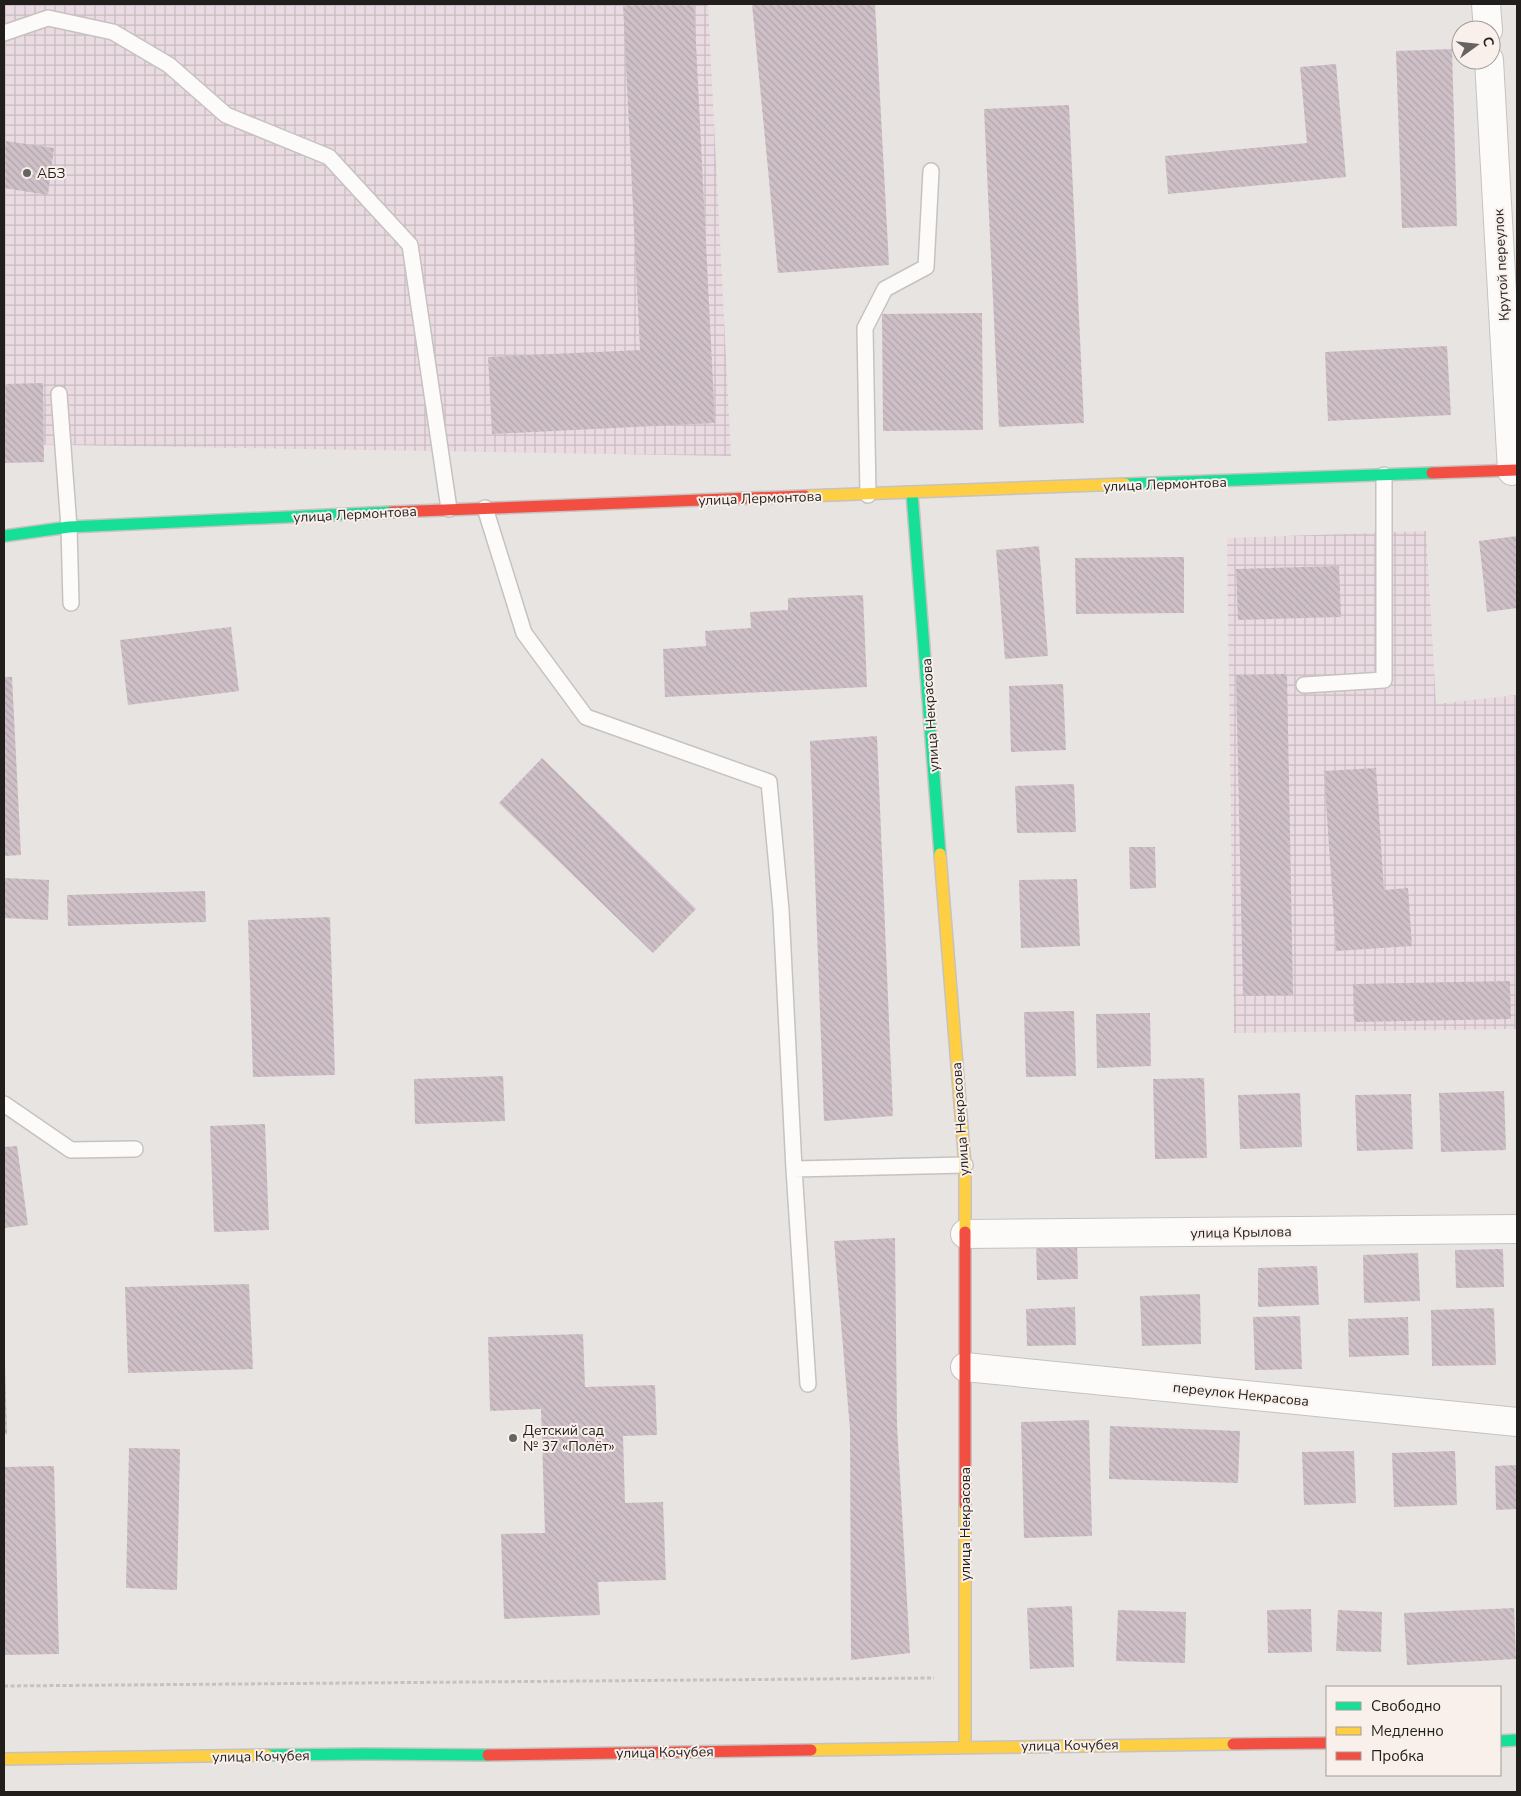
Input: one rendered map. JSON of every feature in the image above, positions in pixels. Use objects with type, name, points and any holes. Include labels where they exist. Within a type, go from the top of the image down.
[{"type":"street","points":[[1486,4],[1487,20]]},
{"type":"street","name":"Крутой переулок","points":[[1490,70],[1515,470]]},
{"type":"street","name":"улица Лермонтова","points":[[4,536],[69,527],[449,509],[1515,470]]},
{"type":"street","name":"улица Некрасова","points":[[912,493],[964,1165],[965,1747]]},
{"type":"street","name":"улица Крылова","points":[[964,1234],[1517,1229]]},
{"type":"street","name":"переулок Некрасова","points":[[965,1367],[1517,1422]]},
{"type":"street","points":[[1501,1741],[1517,1740]]},
{"type":"street","name":"улица Кочубея","points":[[4,1759],[367,1754],[459,1756],[1326,1742]]},
{"type":"lane","points":[[4,33],[48,18],[112,32],[169,65],[226,115],[329,157],[410,246],[449,509]]},
{"type":"lane","points":[[868,495],[866,328],[885,289],[926,267],[931,171]]},
{"type":"lane","points":[[59,394],[69,527],[71,602]]},
{"type":"lane","points":[[1304,685],[1384,680],[1384,475]]},
{"type":"lane","points":[[485,508],[524,633],[586,717],[768,782],[781,910],[794,1169],[808,1384]]},
{"type":"lane","points":[[4,1104],[71,1150],[135,1148]]},
{"type":"lane","points":[[794,1169],[964,1165]]},
{"type":"path","points":[[4,1686],[965,1678]]},
{"type":"shaded area","points":[[4,4],[708,4],[731,456],[4,444]]},
{"type":"shaded area","points":[[1426,531],[1436,704],[1517,695],[1517,1029],[1234,1033],[1227,538]]},
{"type":"building","points":[[623,4],[694,4],[715,423],[492,434],[488,357],[640,350]]},
{"type":"building","points":[[752,4],[875,4],[889,265],[778,273]]},
{"type":"building","points":[[1451,49],[1457,226],[1402,228],[1396,51]]},
{"type":"building","points":[[1336,64],[1346,177],[1168,194],[1165,156],[1307,143],[1300,67]]},
{"type":"building","points":[[1069,105],[1084,423],[999,427],[984,109]]},
{"type":"building","name":"АБЗ","points":[[6,141],[54,148],[48,195],[4,188]]},
{"type":"building","points":[[982,313],[983,430],[883,431],[882,314]]},
{"type":"building","points":[[1447,346],[1451,415],[1328,421],[1325,352]]},
{"type":"building","points":[[43,383],[44,462],[4,463],[4,384]]},
{"type":"building","points":[[1517,536],[1517,608],[1487,612],[1479,541]]},
{"type":"building","points":[[1039,546],[1048,656],[1005,659],[996,550]]},
{"type":"building","points":[[1184,557],[1184,613],[1076,614],[1075,558]]},
{"type":"building","points":[[1339,566],[1341,617],[1238,620],[1236,569]]},
{"type":"building","points":[[863,595],[867,687],[665,697],[663,649],[706,646],[705,631],[751,628],[750,612],[788,610],[788,598]]},
{"type":"building","points":[[231,627],[239,691],[128,705],[120,640]]},
{"type":"building","points":[[1287,674],[1293,995],[1243,996],[1236,675]]},
{"type":"building","points":[[4,677],[12,677],[21,855],[4,856]]},
{"type":"building","points":[[1063,684],[1066,750],[1011,752],[1009,686]]},
{"type":"building","points":[[877,736],[893,1116],[824,1121],[810,741]]},
{"type":"building","points":[[542,758],[696,909],[653,953],[499,803]]},
{"type":"building","points":[[1376,768],[1384,890],[1408,888],[1412,946],[1336,951],[1324,771]]},
{"type":"building","points":[[1074,784],[1076,832],[1017,833],[1015,786]]},
{"type":"building","points":[[1129,847],[1155,847],[1156,888],[1130,889]]},
{"type":"building","points":[[4,878],[49,880],[48,920],[4,918]]},
{"type":"building","points":[[1077,879],[1080,946],[1021,948],[1019,880]]},
{"type":"building","points":[[205,891],[206,922],[68,926],[67,895]]},
{"type":"building","points":[[330,917],[335,1075],[253,1077],[248,920]]},
{"type":"building","points":[[1510,981],[1511,1019],[1354,1022],[1353,984]]},
{"type":"building","points":[[1074,1011],[1076,1076],[1026,1077],[1024,1012]]},
{"type":"building","points":[[1150,1013],[1151,1066],[1097,1068],[1096,1014]]},
{"type":"building","points":[[503,1076],[505,1121],[415,1124],[414,1079]]},
{"type":"building","points":[[1204,1078],[1207,1158],[1155,1159],[1153,1079]]},
{"type":"building","points":[[1504,1091],[1506,1150],[1441,1152],[1439,1093]]},
{"type":"building","points":[[1300,1093],[1302,1147],[1240,1149],[1238,1095]]},
{"type":"building","points":[[1411,1094],[1413,1149],[1357,1151],[1355,1095]]},
{"type":"building","points":[[265,1124],[269,1230],[214,1232],[210,1126]]},
{"type":"building","points":[[17,1146],[28,1225],[4,1228],[4,1147]]},
{"type":"building","points":[[895,1238],[897,1425],[910,1653],[851,1660],[850,1429],[834,1241]]},
{"type":"building","points":[[1077,1242],[1078,1279],[1037,1280],[1036,1243]]},
{"type":"building","points":[[1503,1249],[1504,1287],[1456,1288],[1455,1250]]},
{"type":"building","points":[[1418,1253],[1420,1301],[1364,1303],[1363,1255]]},
{"type":"building","points":[[1317,1266],[1319,1305],[1258,1307],[1258,1268]]},
{"type":"building","points":[[249,1284],[253,1369],[128,1373],[125,1287]]},
{"type":"building","points":[[1200,1294],[1201,1344],[1142,1346],[1140,1296]]},
{"type":"building","points":[[1075,1307],[1076,1345],[1027,1346],[1026,1309]]},
{"type":"building","points":[[1494,1308],[1496,1365],[1432,1366],[1431,1310]]},
{"type":"building","points":[[1300,1316],[1302,1369],[1255,1370],[1253,1317]]},
{"type":"building","points":[[1408,1317],[1409,1355],[1349,1357],[1348,1319]]},
{"type":"building","points":[[583,1334],[585,1387],[655,1385],[657,1435],[623,1436],[625,1503],[663,1502],[666,1580],[598,1582],[600,1615],[504,1619],[501,1534],[545,1533],[541,1409],[490,1411],[488,1337]]},
{"type":"building","points":[[5,1363],[7,1434],[4,1434]]},
{"type":"building","points":[[1089,1420],[1092,1536],[1024,1538],[1021,1422]]},
{"type":"building","points":[[1110,1426],[1240,1431],[1238,1483],[1109,1479]]},
{"type":"building","points":[[129,1448],[180,1449],[177,1590],[126,1588]]},
{"type":"building","points":[[1354,1451],[1356,1503],[1304,1505],[1302,1452]]},
{"type":"building","points":[[1455,1451],[1457,1505],[1394,1507],[1392,1453]]},
{"type":"building","points":[[1517,1465],[1517,1509],[1496,1510],[1495,1466]]},
{"type":"building","points":[[54,1466],[59,1654],[4,1655],[4,1467]]},
{"type":"building","points":[[1072,1606],[1074,1667],[1030,1669],[1027,1608]]},
{"type":"building","points":[[1514,1608],[1516,1659],[1407,1665],[1404,1613]]},
{"type":"building","points":[[1311,1609],[1312,1652],[1268,1653],[1267,1610]]},
{"type":"building","points":[[1118,1610],[1186,1612],[1185,1663],[1116,1661]]},
{"type":"building","points":[[1338,1610],[1382,1612],[1381,1652],[1336,1651]]},
{"type":"traffic: fast","points":[[1125,484],[1432,473]]},
{"type":"traffic: fast","points":[[912,493],[940,854]]},
{"type":"traffic: fast","points":[[4,536],[69,527],[392,512]]},
{"type":"traffic: fast","points":[[1501,1741],[1517,1740]]},
{"type":"traffic: fast","points":[[267,1755],[488,1755]]},
{"type":"traffic: slow","points":[[805,496],[1125,484]]},
{"type":"traffic: slow","points":[[940,854],[965,1165],[965,1232]]},
{"type":"traffic: slow","points":[[965,1505],[965,1747]]},
{"type":"traffic: slow","points":[[811,1750],[1233,1744]]},
{"type":"traffic: slow","points":[[4,1759],[267,1755]]},
{"type":"traffic: jam","points":[[1432,473],[1517,470]]},
{"type":"traffic: jam","points":[[392,512],[805,496]]},
{"type":"traffic: jam","points":[[965,1232],[965,1505]]},
{"type":"traffic: jam","points":[[1233,1744],[1326,1743]]},
{"type":"traffic: jam","points":[[488,1755],[811,1750]]},
{"type":"place","name":"АБЗ","points":[[27,173]]},
{"type":"place","name":"Детский сад № 37 «Полёт»","points":[[513,1438]]}]
